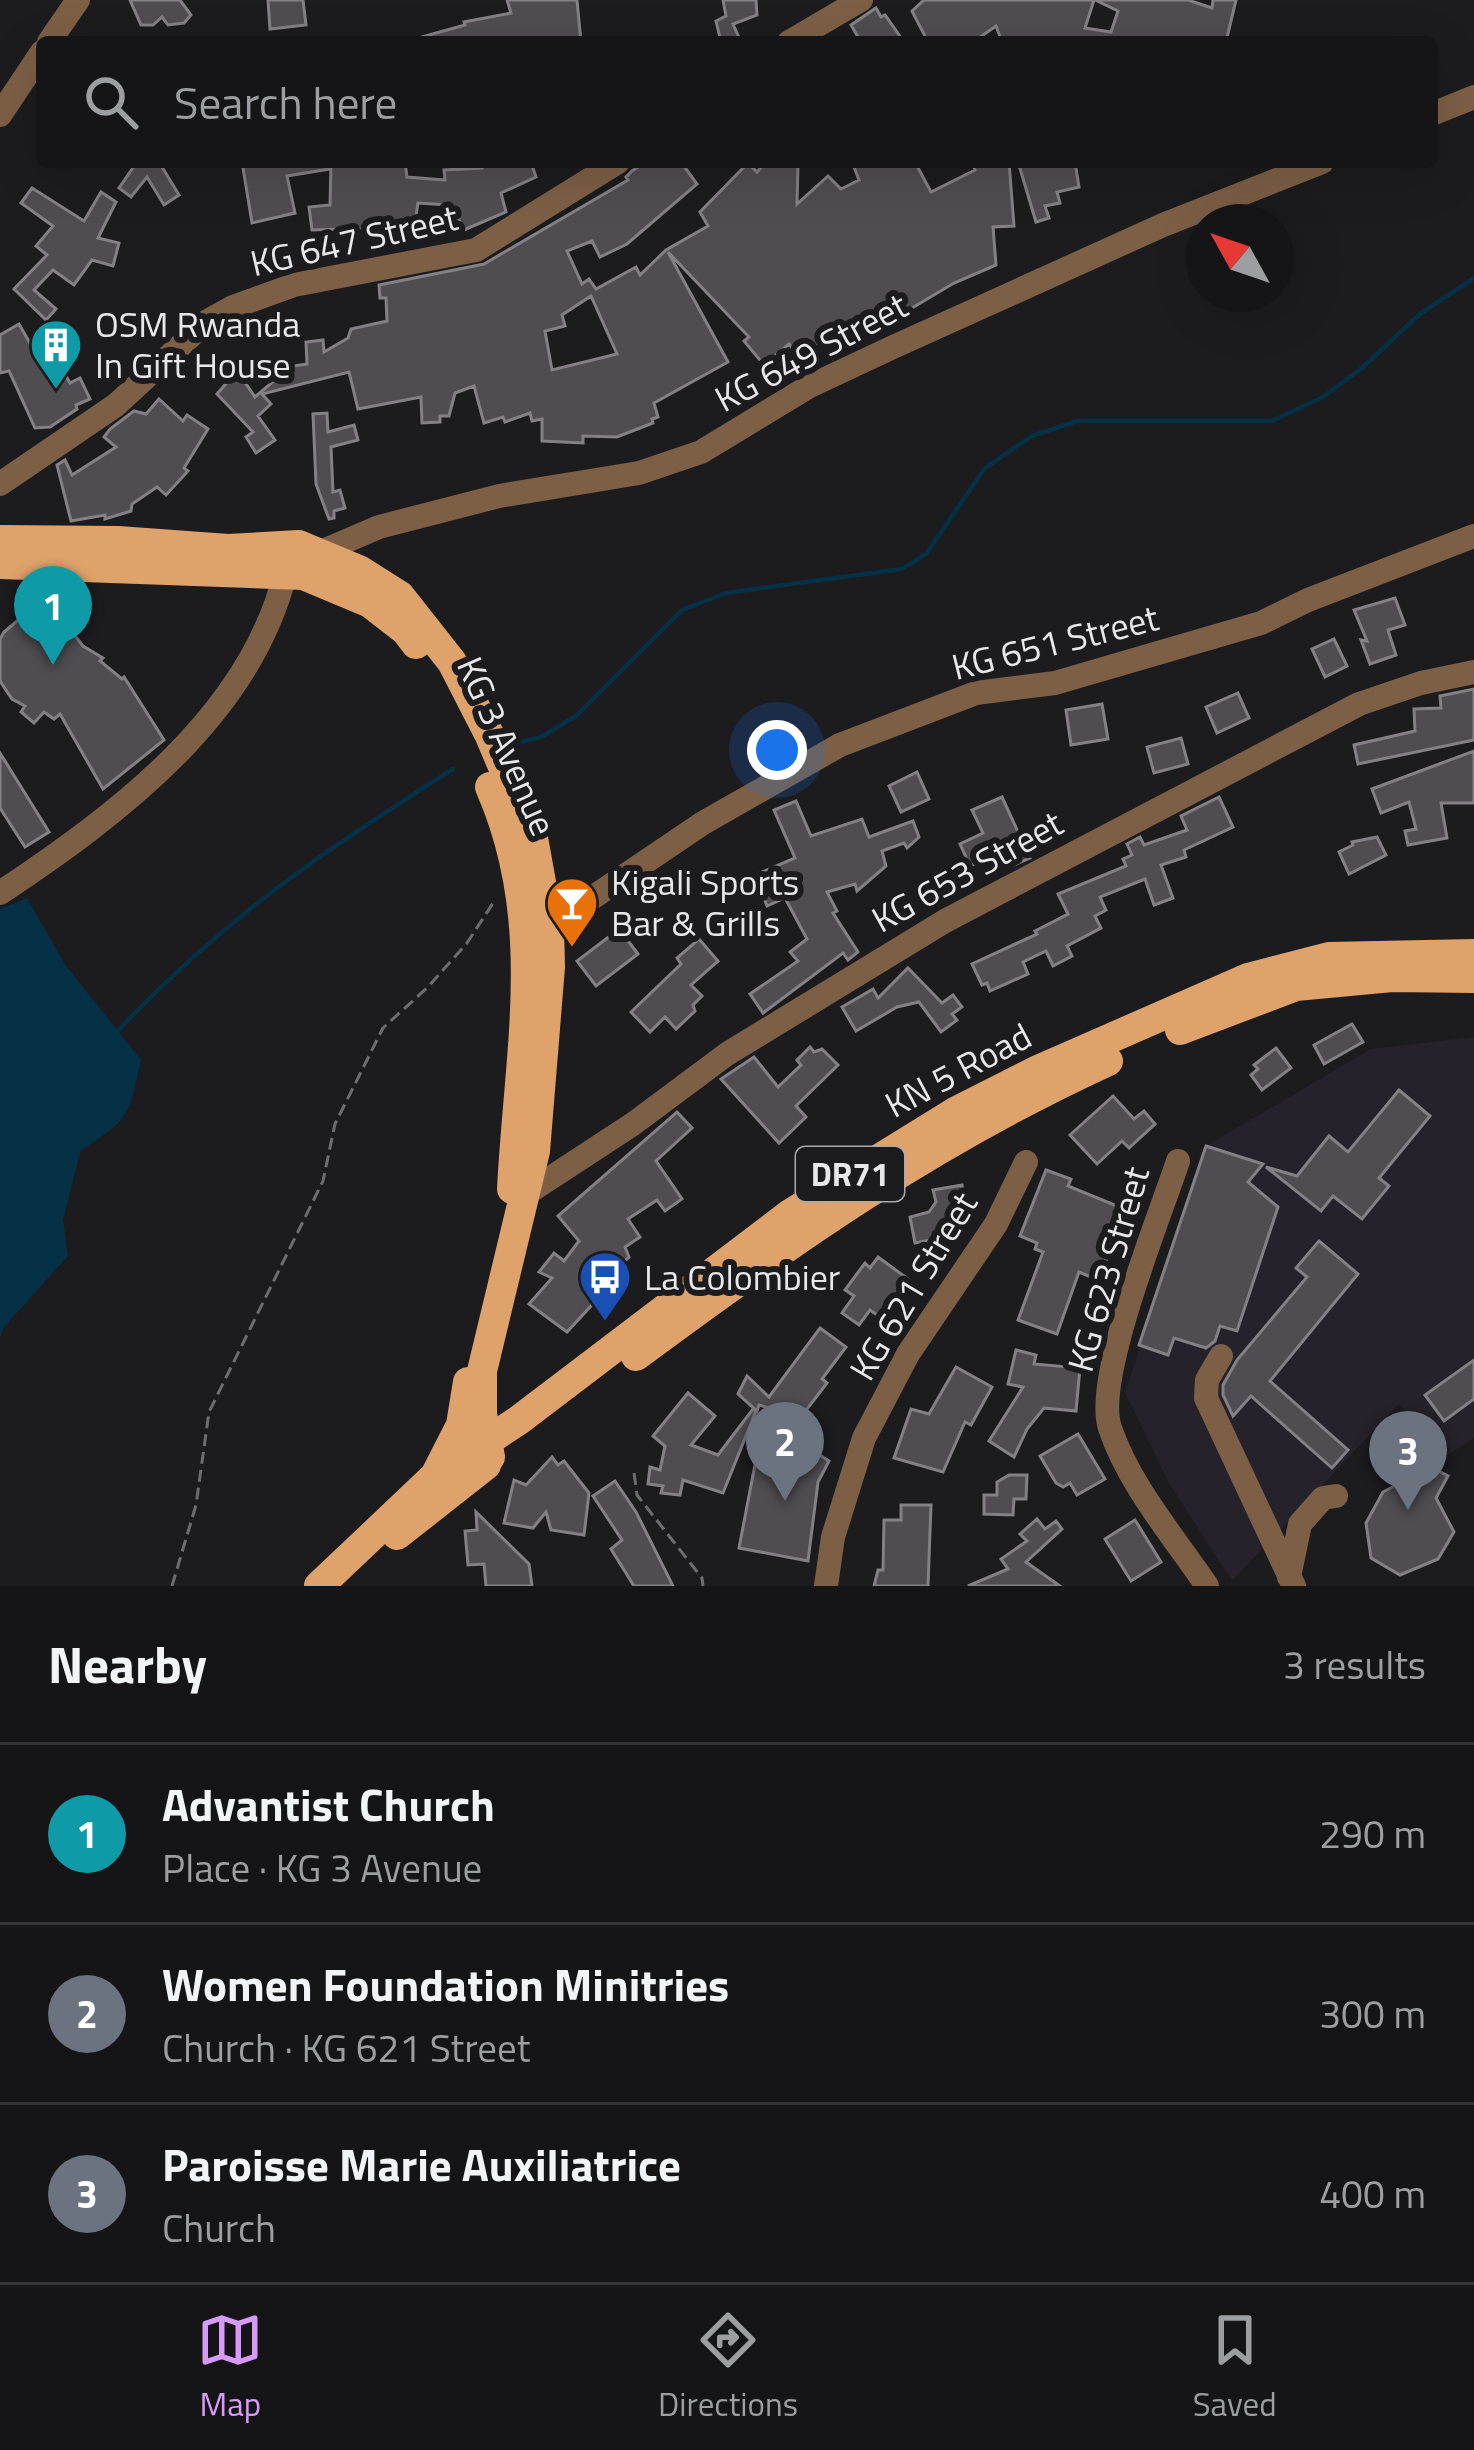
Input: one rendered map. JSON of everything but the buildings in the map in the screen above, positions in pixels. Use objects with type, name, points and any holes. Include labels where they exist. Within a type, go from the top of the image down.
[{"type":"main road","name":"KG 3 Avenue","points":[[0,540],[118,541],[228,549],[299,545],[359,570],[400,596],[452,662],[533,838],[549,927],[535,1151],[482,1371],[486,1458]]},
{"type":"main road","name":"KG 3 Avenue","points":[[0,564],[285,574],[336,586],[370,603],[406,631],[445,686],[495,797],[520,877],[528,945],[511,1203],[461,1425],[434,1476]]},
{"type":"main road","name":"KN 5 Road","points":[[486,1458],[519,1420],[832,1184],[955,1112],[1038,1070],[1248,978],[1328,958],[1474,954]]},
{"type":"main road","name":"KN 5 Road","points":[[346,1586],[385,1545],[486,1458],[801,1234],[962,1133],[1055,1086],[1237,1006],[1296,986],[1392,977],[1474,978]]},
{"type":"main road","points":[[483,1398],[519,1420]]},
{"type":"main road","points":[[319,1586],[434,1476],[486,1458]]},
{"type":"street","points":[[53,36],[78,0]]},
{"type":"street","points":[[798,36],[861,0]]},
{"type":"street","points":[[0,116],[36,61]]},
{"type":"street","points":[[1438,112],[1474,97]]},
{"type":"street","name":"KG 647 Street","points":[[0,484],[116,405],[206,322],[233,307],[294,285],[476,250],[608,168]]},
{"type":"street","name":"KG 649 Street","points":[[316,554],[379,527],[500,496],[639,473],[701,452],[808,387],[891,348],[1163,225],[1307,168]]},
{"type":"street","name":"KG 651 Street","points":[[549,927],[720,813],[839,745],[976,693],[1055,683],[1261,623],[1474,536]]},
{"type":"street","points":[[0,893],[92,830],[170,760],[214,711],[258,649],[285,574]]},
{"type":"street","name":"KG 653 Street","points":[[526,1194],[633,1124],[727,1054],[996,892],[1359,704],[1421,683],[1474,672]]},
{"type":"street","name":"KG 623 Street","points":[[1178,1161],[1113,1359],[1108,1426],[1207,1586]]},
{"type":"street","name":"KG 621 Street","points":[[826,1586],[833,1537],[864,1438],[908,1354],[996,1224],[1025,1162]]},
{"type":"street","points":[[1221,1356],[1203,1390],[1291,1582]]},
{"type":"street","points":[[1291,1582],[1300,1524],[1323,1498],[1336,1496]]},
{"type":"path","points":[[172,1586],[196,1505],[209,1412],[322,1181],[335,1124],[383,1028],[428,987],[467,944],[501,890],[520,877]]},
{"type":"path","points":[[634,1473],[637,1495],[702,1578],[703,1586]]},
{"type":"shaded area","points":[[1474,1037],[1474,1438],[1446,1456],[1399,1404],[1232,1581],[1169,1483],[1125,1393],[1206,1146],[1371,1049]]},
{"type":"water","points":[[27,898],[66,966],[141,1060],[125,1114],[81,1150],[63,1219],[68,1256],[4,1327],[0,1338],[0,909]]},
{"type":"waterway","points":[[517,743],[541,737],[576,716],[682,610],[726,593],[902,569],[926,554],[985,468],[1032,436],[1077,421],[1272,421],[1323,397],[1421,313],[1474,278]]},
{"type":"waterway","points":[[114,1035],[193,957],[274,890],[453,769]]},
{"type":"place","name":"OSM Rwanda In Gift House","points":[[56,391]]},
{"type":"place","name":"Advantist Church","points":[[53,665]]},
{"type":"place","name":"Kigali Sports Bar & Grills","points":[[572,949]]},
{"type":"place","name":"La Colombier","points":[[605,1323]]},
{"type":"place","name":"Women Foundation Minitries","points":[[785,1501]]},
{"type":"place","name":"Paroisse Marie Auxiliatrice","points":[[1408,1510]]}]
